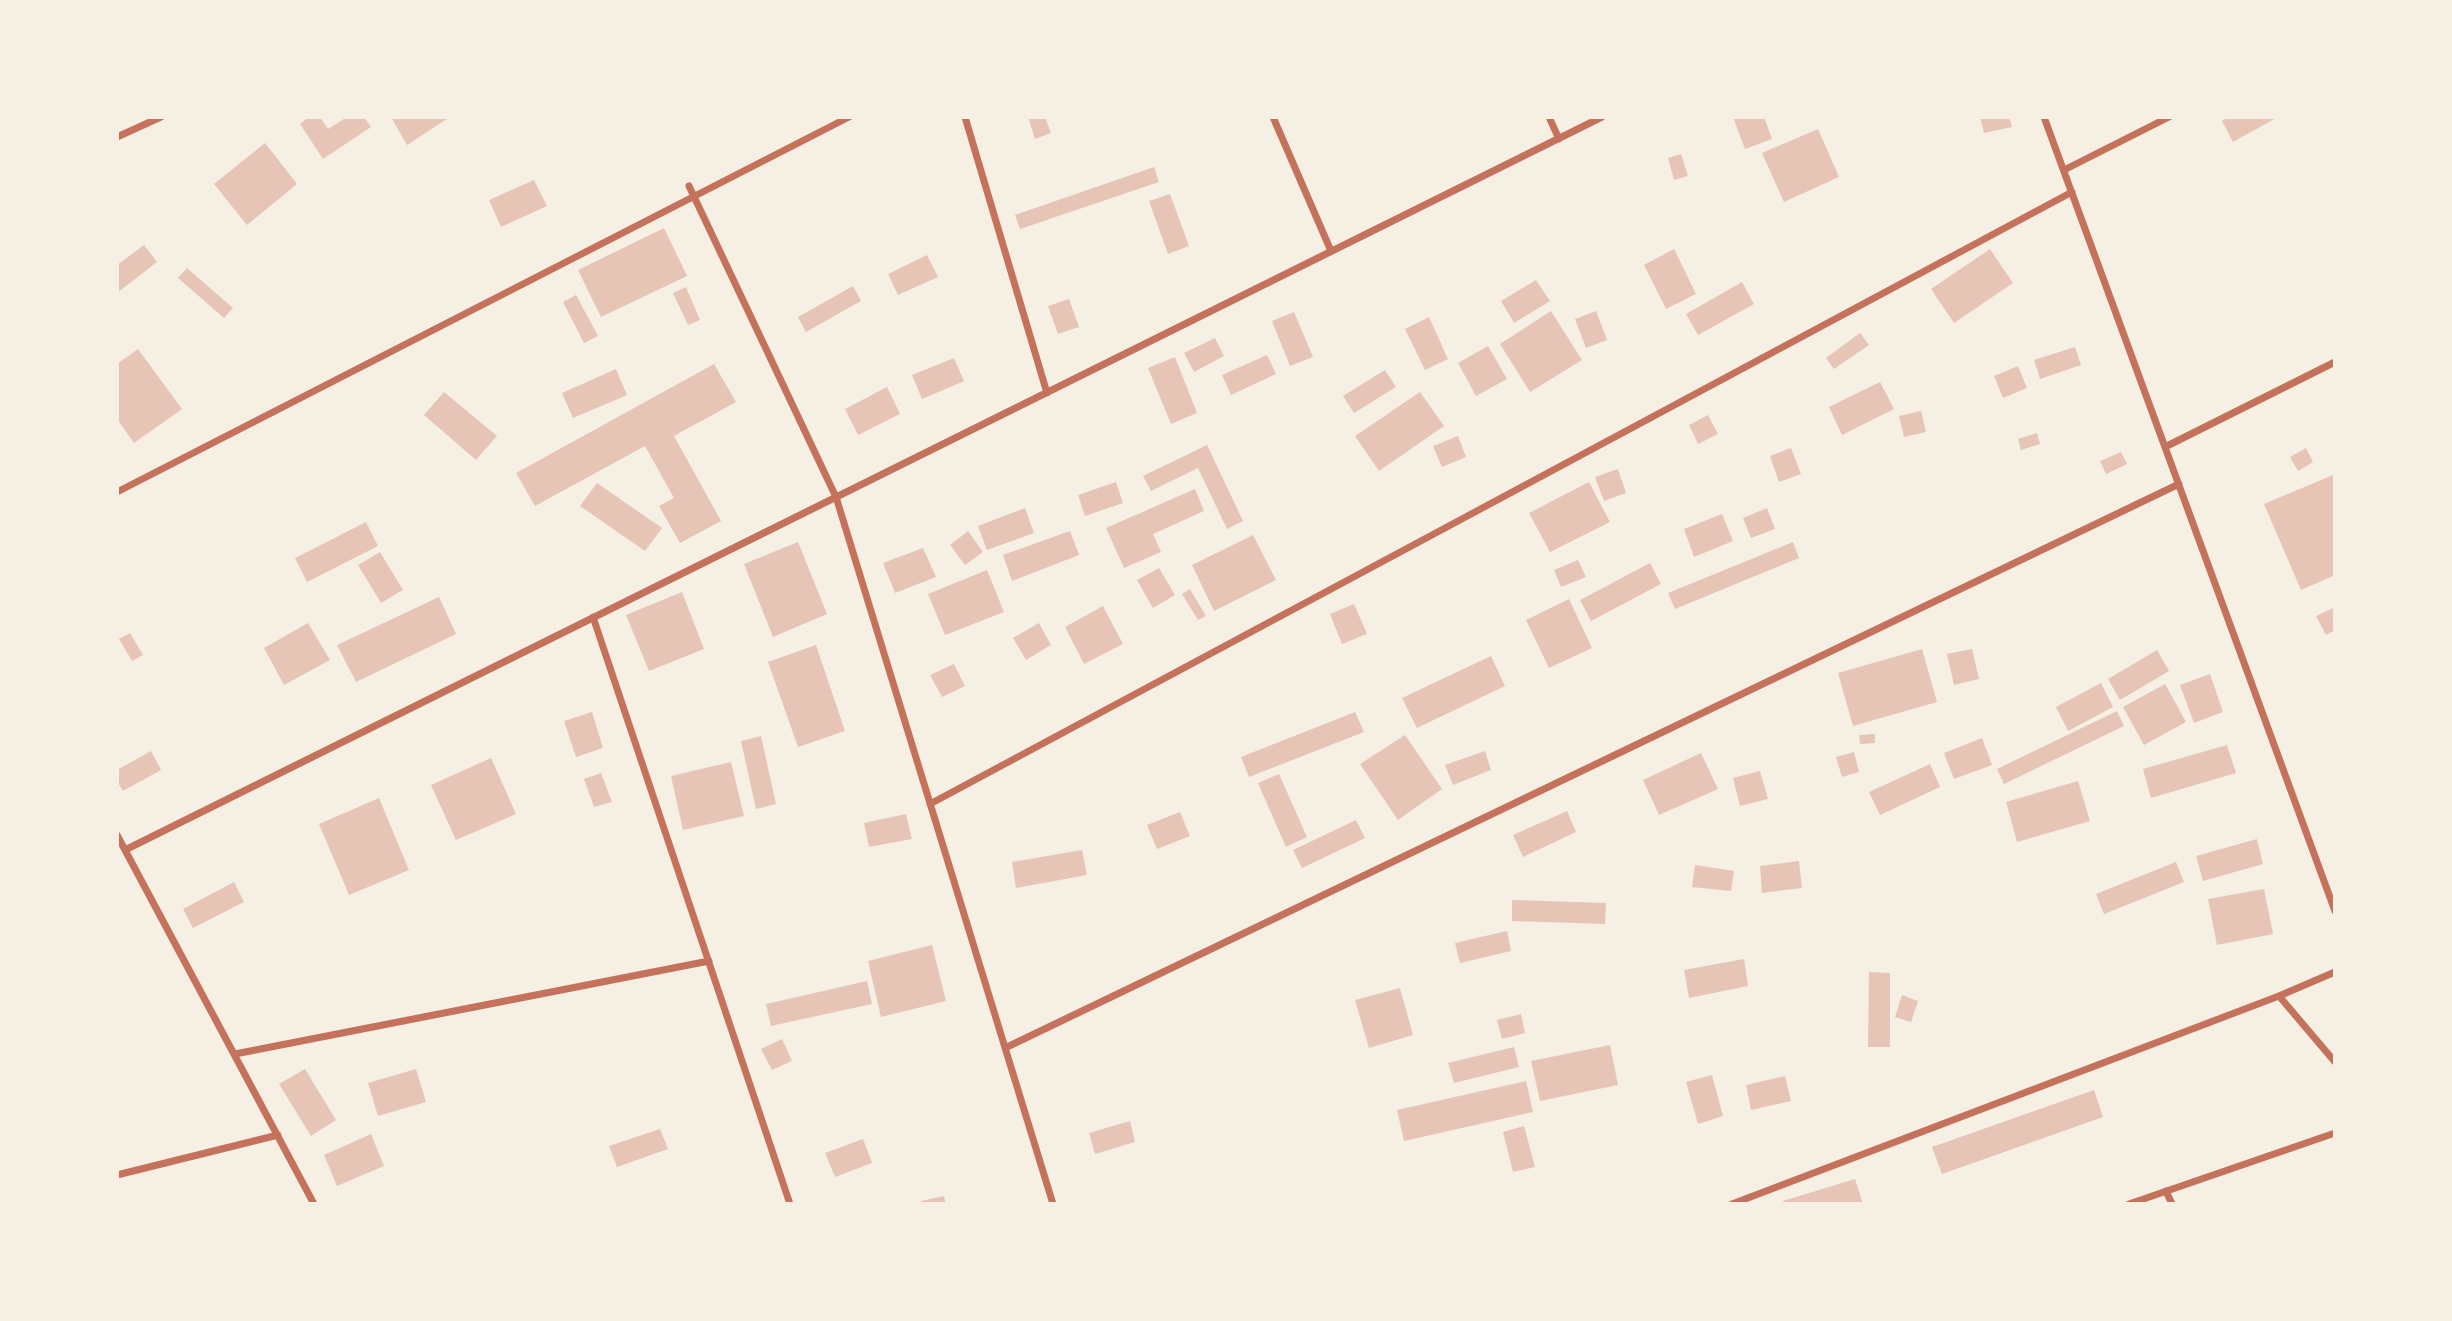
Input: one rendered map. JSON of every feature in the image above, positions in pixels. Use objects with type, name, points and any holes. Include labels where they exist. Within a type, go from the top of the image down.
[{"type":"street","points":[[117,137],[161,117]]},
{"type":"street","points":[[117,492],[849,117]]},
{"type":"street","points":[[965,117],[1047,393]]},
{"type":"street","points":[[1273,117],[1331,251]]},
{"type":"street","points":[[1549,117],[1559,139]]},
{"type":"street","points":[[125,850],[1602,117]]},
{"type":"street","points":[[2044,117],[2335,911]]},
{"type":"street","points":[[2064,170],[2169,117]]},
{"type":"street","points":[[690,186],[836,497],[1053,1204]]},
{"type":"street","points":[[930,804],[2072,192]]},
{"type":"street","points":[[2165,447],[2335,362]]},
{"type":"street","points":[[1005,1048],[2179,484]]},
{"type":"street","points":[[593,617],[790,1204]]},
{"type":"street","points":[[117,835],[314,1204]]},
{"type":"street","points":[[235,1054],[709,961]]},
{"type":"street","points":[[1732,1204],[2335,972]]},
{"type":"street","points":[[2278,996],[2335,1062]]},
{"type":"street","points":[[2129,1204],[2335,1133]]},
{"type":"street","points":[[117,1175],[278,1135]]},
{"type":"street","points":[[2166,1191],[2172,1204]]},
{"type":"building","points":[[309,117],[320,117],[328,129],[347,117],[364,117],[371,127],[323,159],[300,124]]},
{"type":"building","points":[[391,117],[450,117],[407,145]]},
{"type":"building","points":[[1028,117],[1045,117],[1051,133],[1035,139]]},
{"type":"building","points":[[1733,117],[1764,117],[1772,139],[1745,149]]},
{"type":"building","points":[[1980,117],[2009,117],[2012,127],[1984,133]]},
{"type":"building","points":[[2228,117],[2278,117],[2233,142],[2222,121]]},
{"type":"building","points":[[1818,129],[1839,177],[1784,202],[1762,153]]},
{"type":"building","points":[[265,143],[297,184],[247,225],[214,184]]},
{"type":"building","points":[[1681,154],[1688,176],[1674,180],[1668,158]]},
{"type":"building","points":[[1154,167],[1159,182],[1020,229],[1015,215]]},
{"type":"building","points":[[534,180],[547,206],[501,227],[489,200]]},
{"type":"building","points":[[1170,194],[1189,246],[1168,254],[1149,201]]},
{"type":"building","points":[[664,228],[687,276],[601,317],[578,270]]},
{"type":"building","points":[[144,245],[157,262],[117,293],[117,265]]},
{"type":"building","points":[[1674,249],[1696,294],[1666,309],[1644,265]]},
{"type":"building","points":[[1990,249],[2013,283],[1954,323],[1931,289]]},
{"type":"building","points":[[927,255],[938,277],[898,295],[888,274]]},
{"type":"building","points":[[187,268],[233,308],[224,318],[178,278]]},
{"type":"building","points":[[1536,280],[1550,301],[1514,323],[1501,301]]},
{"type":"building","points":[[1742,282],[1754,304],[1698,335],[1686,314]]},
{"type":"building","points":[[853,286],[861,301],[806,332],[798,317]]},
{"type":"building","points":[[686,287],[700,320],[688,325],[673,293]]},
{"type":"building","points":[[576,295],[598,336],[584,343],[563,302]]},
{"type":"building","points":[[1069,299],[1079,327],[1058,334],[1048,306]]},
{"type":"building","points":[[1551,311],[1582,360],[1530,392],[1500,344]]},
{"type":"building","points":[[1596,311],[1607,340],[1586,348],[1575,319]]},
{"type":"building","points":[[1294,312],[1313,357],[1290,366],[1272,321]]},
{"type":"building","points":[[1429,317],[1448,359],[1425,370],[1405,329]]},
{"type":"building","points":[[1860,333],[1869,345],[1834,369],[1826,358]]},
{"type":"building","points":[[1215,338],[1224,356],[1194,372],[1184,353]]},
{"type":"building","points":[[1488,346],[1507,379],[1476,396],[1458,363]]},
{"type":"building","points":[[2075,347],[2081,365],[2040,379],[2034,360]]},
{"type":"building","points":[[138,349],[182,409],[134,443],[117,419],[117,364]]},
{"type":"building","points":[[1267,355],[1276,374],[1231,395],[1222,375]]},
{"type":"building","points":[[1175,357],[1197,413],[1171,424],[1148,368]]},
{"type":"building","points":[[954,358],[964,381],[922,399],[912,375]]},
{"type":"building","points":[[714,364],[736,402],[674,436],[721,521],[680,543],[659,506],[674,498],[645,446],[535,506],[516,473]]},
{"type":"building","points":[[2018,366],[2027,388],[2003,398],[1994,376]]},
{"type":"building","points":[[616,369],[627,395],[573,418],[562,393]]},
{"type":"building","points":[[1385,370],[1396,387],[1354,413],[1343,396]]},
{"type":"building","points":[[1880,382],[1894,409],[1842,435],[1829,407]]},
{"type":"building","points":[[887,387],[900,414],[858,435],[845,409]]},
{"type":"building","points":[[444,392],[497,436],[476,460],[424,415]]},
{"type":"building","points":[[1420,392],[1444,426],[1379,471],[1355,436]]},
{"type":"building","points":[[1921,411],[1926,432],[1904,437],[1899,416]]},
{"type":"building","points":[[1708,415],[1718,434],[1698,444],[1689,425]]},
{"type":"building","points":[[2037,433],[2040,444],[2021,450],[2018,439]]},
{"type":"building","points":[[1458,436],[1466,457],[1442,467],[1433,446]]},
{"type":"building","points":[[1207,445],[1243,521],[1227,529],[1198,468],[1151,491],[1143,476]]},
{"type":"building","points":[[1791,448],[1801,474],[1779,482],[1770,456]]},
{"type":"building","points":[[2306,448],[2313,462],[2298,471],[2290,457]]},
{"type":"building","points":[[2121,452],[2127,464],[2106,474],[2100,461]]},
{"type":"building","points":[[1618,469],[1626,493],[1604,501],[1595,477]]},
{"type":"building","points":[[2333,475],[2335,575],[2301,590],[2264,504]]},
{"type":"building","points":[[1116,482],[1123,503],[1085,516],[1078,495]]},
{"type":"building","points":[[1589,482],[1610,522],[1550,552],[1529,513]]},
{"type":"building","points":[[597,483],[662,528],[645,551],[580,506]]},
{"type":"building","points":[[1195,489],[1204,511],[1153,534],[1161,552],[1124,568],[1106,528]]},
{"type":"building","points":[[1025,508],[1034,533],[987,550],[978,526]]},
{"type":"building","points":[[1767,508],[1775,529],[1751,538],[1743,518]]},
{"type":"building","points":[[1722,514],[1733,541],[1694,557],[1684,529]]},
{"type":"building","points":[[366,522],[378,546],[307,582],[295,558]]},
{"type":"building","points":[[968,531],[983,552],[965,565],[950,545]]},
{"type":"building","points":[[1070,531],[1079,555],[1012,581],[1003,555]]},
{"type":"building","points":[[1253,535],[1276,580],[1214,611],[1192,565]]},
{"type":"building","points":[[798,542],[827,614],[773,637],[744,564]]},
{"type":"building","points":[[1793,542],[1799,558],[1675,609],[1668,593]]},
{"type":"building","points":[[923,548],[936,577],[895,593],[883,563]]},
{"type":"building","points":[[380,552],[403,590],[381,603],[358,565]]},
{"type":"building","points":[[1578,560],[1586,577],[1561,587],[1554,570]]},
{"type":"building","points":[[1650,563],[1661,584],[1591,621],[1580,600]]},
{"type":"building","points":[[1159,568],[1175,595],[1153,608],[1137,580]]},
{"type":"building","points":[[987,570],[1004,612],[945,635],[928,594]]},
{"type":"building","points":[[1190,589],[1206,616],[1198,620],[1182,594]]},
{"type":"building","points":[[682,592],[704,649],[649,671],[626,615]]},
{"type":"building","points":[[439,597],[456,634],[356,682],[337,645]]},
{"type":"building","points":[[1569,599],[1592,648],[1549,668],[1526,620]]},
{"type":"building","points":[[1354,604],[1367,634],[1342,644],[1330,614]]},
{"type":"building","points":[[1103,606],[1123,644],[1084,664],[1065,627]]},
{"type":"building","points":[[2335,607],[2335,630],[2326,635],[2316,616]]},
{"type":"building","points":[[308,623],[330,660],[284,685],[264,648]]},
{"type":"building","points":[[1039,623],[1051,645],[1026,660],[1013,638]]},
{"type":"building","points":[[130,633],[143,655],[132,661],[119,639]]},
{"type":"building","points":[[816,645],[845,731],[798,747],[768,662]]},
{"type":"building","points":[[1922,649],[1937,702],[1853,726],[1838,673]]},
{"type":"building","points":[[1972,649],[1979,679],[1954,685],[1947,654]]},
{"type":"building","points":[[2157,650],[2169,671],[2120,700],[2108,679]]},
{"type":"building","points":[[1491,656],[1505,686],[1417,728],[1402,698]]},
{"type":"building","points":[[954,664],[965,686],[942,697],[930,675]]},
{"type":"building","points":[[2210,674],[2223,712],[2194,723],[2180,685]]},
{"type":"building","points":[[2101,683],[2113,707],[2068,731],[2056,707]]},
{"type":"building","points":[[2165,684],[2186,722],[2144,745],[2123,707]]},
{"type":"building","points":[[2117,711],[2124,726],[2004,784],[1997,769]]},
{"type":"building","points":[[592,712],[603,748],[576,757],[564,721]]},
{"type":"building","points":[[1355,712],[1364,732],[1249,777],[1241,757]]},
{"type":"building","points":[[1875,734],[1875,743],[1860,744],[1859,735]]},
{"type":"building","points":[[1405,735],[1442,789],[1398,820],[1360,764]]},
{"type":"building","points":[[761,736],[776,804],[756,809],[741,741]]},
{"type":"building","points":[[1982,738],[1992,765],[1954,779],[1944,753]]},
{"type":"building","points":[[2227,745],[2236,773],[2151,798],[2143,769]]},
{"type":"building","points":[[151,751],[161,770],[123,791],[117,781],[117,770]]},
{"type":"building","points":[[1485,751],[1491,770],[1453,785],[1445,765]]},
{"type":"building","points":[[1854,752],[1859,772],[1842,777],[1836,757]]},
{"type":"building","points":[[1701,753],[1718,789],[1659,815],[1643,780]]},
{"type":"building","points":[[491,758],[516,814],[456,840],[431,785]]},
{"type":"building","points":[[731,762],[744,816],[683,830],[671,776]]},
{"type":"building","points":[[1930,764],[1940,787],[1880,815],[1869,792]]},
{"type":"building","points":[[1760,771],[1768,799],[1740,806],[1733,778]]},
{"type":"building","points":[[601,773],[612,802],[594,807],[584,779]]},
{"type":"building","points":[[1279,774],[1307,837],[1286,847],[1258,783]]},
{"type":"building","points":[[2078,781],[2090,821],[2017,842],[2006,802]]},
{"type":"building","points":[[379,798],[409,870],[349,895],[319,824]]},
{"type":"building","points":[[1567,811],[1576,832],[1523,857],[1513,835]]},
{"type":"building","points":[[1180,812],[1190,836],[1157,849],[1147,825]]},
{"type":"building","points":[[906,814],[912,839],[869,847],[864,823]]},
{"type":"building","points":[[1356,820],[1365,838],[1302,868],[1293,850]]},
{"type":"building","points":[[2257,839],[2263,864],[2203,881],[2196,856]]},
{"type":"building","points":[[1082,850],[1087,875],[1016,888],[1012,862]]},
{"type":"building","points":[[1799,861],[1802,888],[1762,893],[1760,866]]},
{"type":"building","points":[[2176,862],[2184,882],[2104,914],[2096,894]]},
{"type":"building","points":[[1695,865],[1734,871],[1731,891],[1692,887]]},
{"type":"building","points":[[234,882],[244,902],[193,928],[183,909]]},
{"type":"building","points":[[2264,889],[2273,934],[2217,945],[2208,899]]},
{"type":"building","points":[[1512,900],[1606,903],[1605,924],[1512,921]]},
{"type":"building","points":[[1507,931],[1511,951],[1460,963],[1455,943]]},
{"type":"building","points":[[932,945],[946,1001],[881,1017],[868,961]]},
{"type":"building","points":[[1744,959],[1748,986],[1689,998],[1684,970]]},
{"type":"building","points":[[1869,972],[1890,973],[1890,1047],[1868,1047]]},
{"type":"building","points":[[867,981],[872,1004],[771,1026],[766,1004]]},
{"type":"building","points":[[1400,988],[1413,1035],[1369,1048],[1355,1000]]},
{"type":"building","points":[[1902,995],[1918,1001],[1911,1022],[1895,1017]]},
{"type":"building","points":[[1521,1014],[1525,1033],[1502,1039],[1497,1020]]},
{"type":"building","points":[[782,1039],[792,1061],[772,1070],[761,1049]]},
{"type":"building","points":[[1610,1045],[1618,1085],[1540,1101],[1531,1061]]},
{"type":"building","points":[[1514,1047],[1519,1067],[1454,1083],[1448,1063]]},
{"type":"building","points":[[305,1069],[336,1120],[311,1136],[279,1084]]},
{"type":"building","points":[[416,1069],[426,1102],[378,1116],[368,1083]]},
{"type":"building","points":[[1712,1075],[1723,1116],[1698,1124],[1686,1082]]},
{"type":"building","points":[[1785,1076],[1791,1101],[1751,1110],[1746,1085]]},
{"type":"building","points":[[1526,1081],[1533,1112],[1404,1141],[1397,1110]]},
{"type":"building","points":[[2094,1090],[2103,1117],[1942,1174],[1932,1147]]},
{"type":"building","points":[[1130,1121],[1135,1142],[1095,1154],[1089,1133]]},
{"type":"building","points":[[1524,1126],[1535,1167],[1513,1172],[1503,1132]]},
{"type":"building","points":[[660,1129],[668,1149],[617,1167],[609,1146]]},
{"type":"building","points":[[371,1134],[384,1166],[337,1186],[324,1155]]},
{"type":"building","points":[[863,1139],[872,1163],[835,1177],[825,1153]]},
{"type":"building","points":[[1855,1179],[1863,1204],[1784,1204],[1783,1201]]},
{"type":"building","points":[[944,1196],[946,1204],[922,1204],[921,1201]]}]
